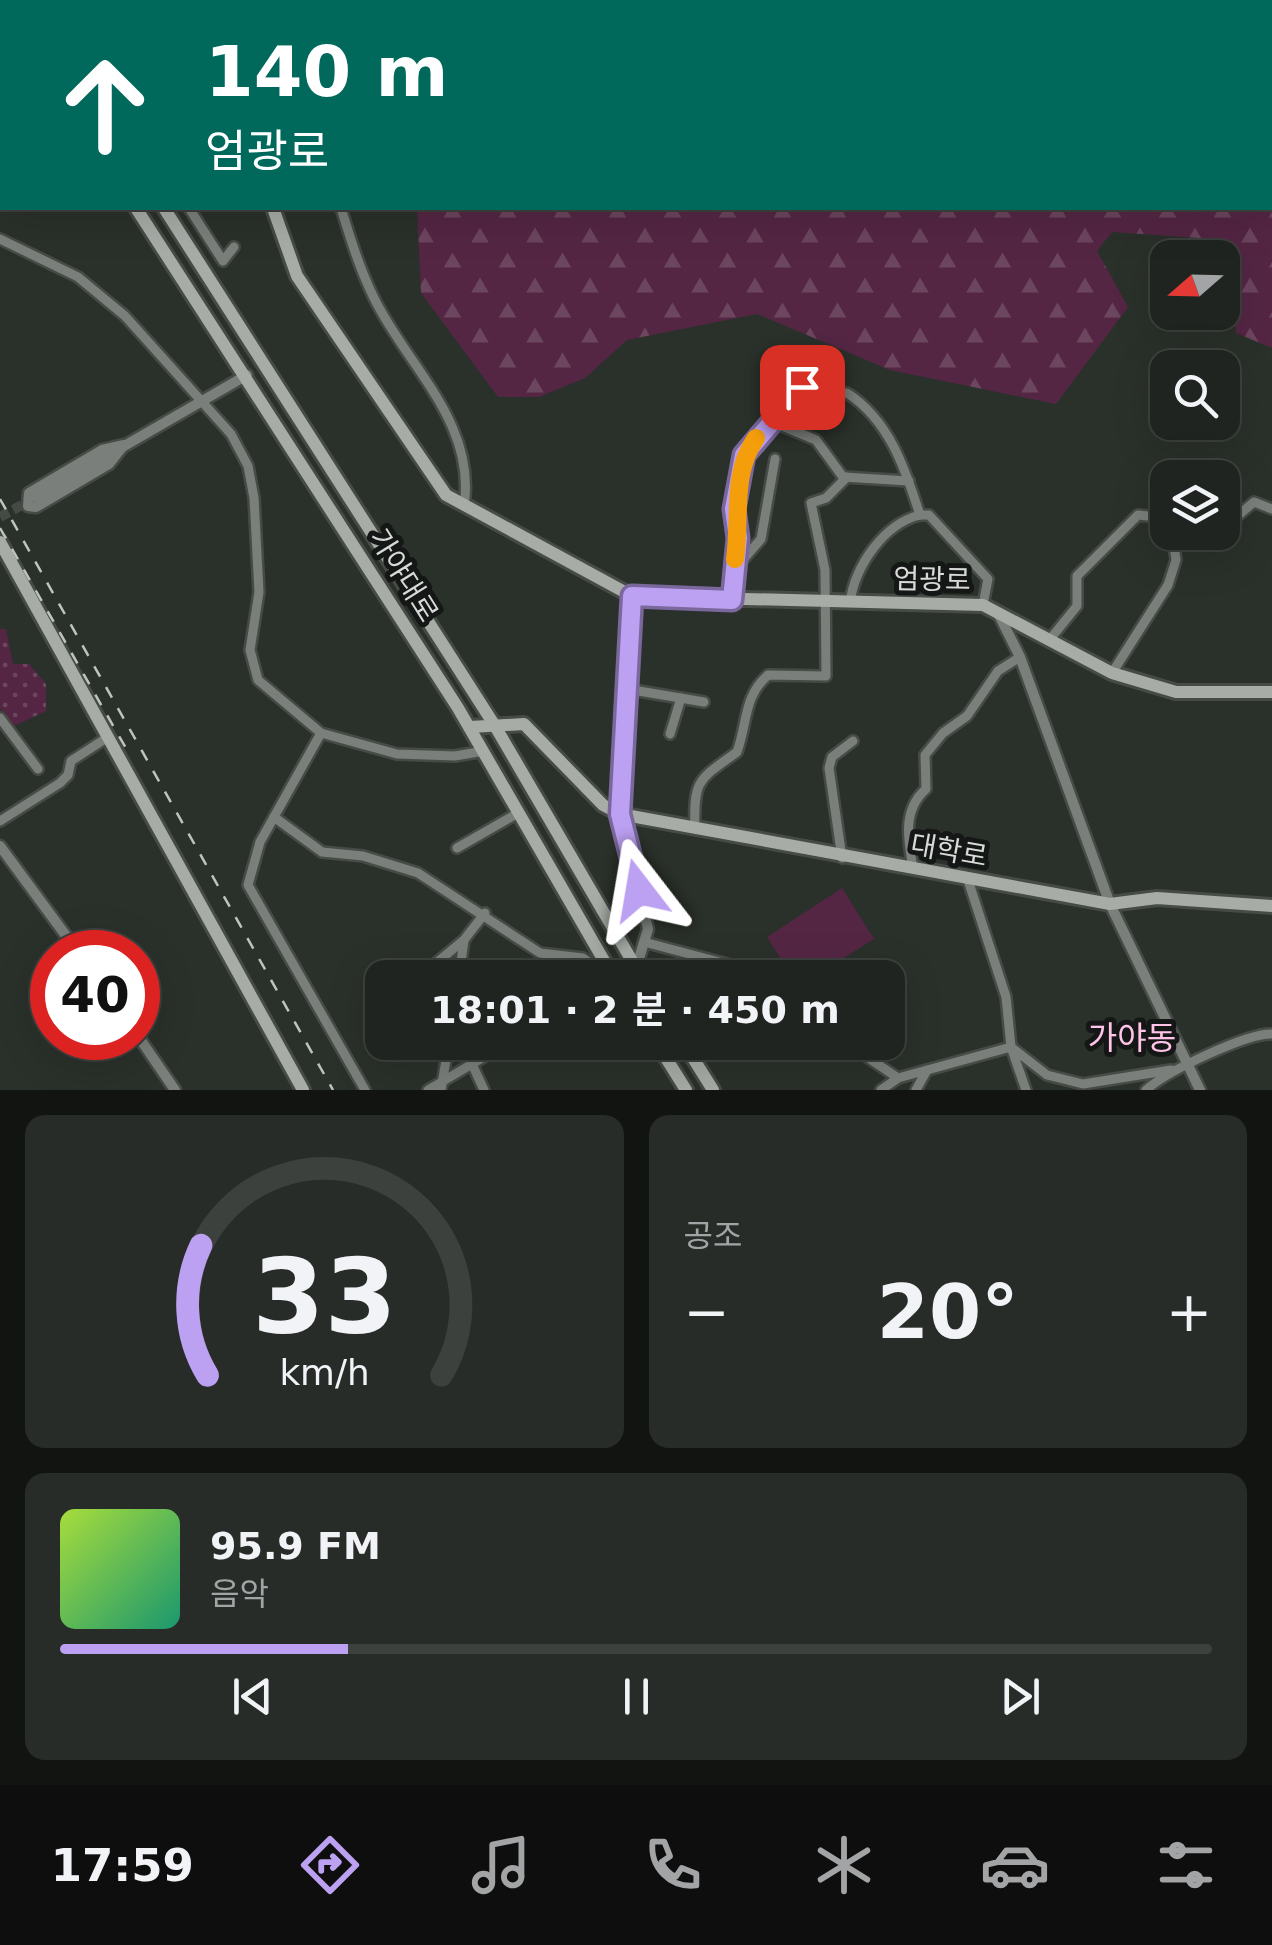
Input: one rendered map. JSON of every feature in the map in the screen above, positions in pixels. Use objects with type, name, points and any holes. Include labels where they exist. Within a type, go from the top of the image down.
[{"type":"main road","name":"가야대로","points":[[137,210],[470,727],[602,960]]},
{"type":"main road","name":"가야대로","points":[[165,210],[495,726],[628,960]]},
{"type":"main road","name":"엄광로","points":[[273,210],[297,276],[446,495],[632,596],[983,604],[1112,673],[1176,692],[1272,692]]},
{"type":"main road","points":[[0,542],[303,1090]]},
{"type":"main road","name":"대학로","points":[[470,727],[524,724],[604,805],[620,814],[842,858],[1110,904],[1158,898],[1272,906]]},
{"type":"main road","points":[[667,1060],[686,1090]]},
{"type":"main road","points":[[695,1060],[714,1090]]},
{"type":"street","points":[[190,210],[222,261],[234,247]]},
{"type":"street","points":[[342,210],[374,298],[452,425],[467,489],[464,506]]},
{"type":"street","points":[[0,239],[78,277],[126,316],[231,434],[248,466],[259,592],[250,650],[258,680],[320,733],[397,754],[455,756],[484,751]]},
{"type":"street","points":[[732,600],[738,538],[734,509],[744,455],[760,432],[775,423],[812,369]]},
{"type":"street","points":[[36,497],[247,375]]},
{"type":"street","points":[[847,393],[868,407],[889,436],[920,515]]},
{"type":"street","points":[[775,423],[816,440],[830,462],[848,478],[909,481]]},
{"type":"street","points":[[124,445],[110,464],[36,508],[28,506],[28,493],[102,450],[124,445]]},
{"type":"street","points":[[734,570],[762,540],[770,501],[770,472],[775,460]]},
{"type":"street","points":[[695,828],[694,803],[702,778],[714,764],[737,752],[748,696],[756,686],[768,676],[826,676],[827,602],[811,503],[826,498],[848,478]]},
{"type":"street","points":[[1240,514],[1254,502],[1272,508]]},
{"type":"street","points":[[850,602],[854,576],[890,530],[920,515],[930,515],[988,579],[983,604]]},
{"type":"street","points":[[1050,638],[1077,606],[1077,576],[1138,515],[1150,516]]},
{"type":"street","points":[[1112,673],[1168,585],[1176,560],[1175,550]]},
{"type":"street","points":[[632,596],[620,814],[648,928],[640,960]]},
{"type":"street","points":[[1000,615],[1020,657],[1110,904],[1200,1090]]},
{"type":"street","points":[[913,868],[906,829],[916,798],[926,789],[925,755],[943,734],[967,716],[998,671],[1020,657]]},
{"type":"street","points":[[626,692],[704,702]]},
{"type":"street","points":[[670,734],[681,698]]},
{"type":"street","points":[[0,718],[38,769]]},
{"type":"street","points":[[320,733],[274,817],[248,876],[248,885],[365,1090]]},
{"type":"street","points":[[0,821],[60,783],[68,775],[71,761],[108,737]]},
{"type":"street","points":[[842,858],[829,768],[832,757],[853,740]]},
{"type":"street","points":[[457,848],[518,813]]},
{"type":"street","points":[[274,817],[322,852],[396,863],[485,913],[540,952],[586,960]]},
{"type":"street","points":[[0,846],[62,930]]},
{"type":"street","points":[[966,878],[1006,996],[1011,1047],[1026,1090]]},
{"type":"street","points":[[440,960],[464,940],[485,913]]},
{"type":"street","points":[[461,960],[464,940]]},
{"type":"street","points":[[644,942],[712,960]]},
{"type":"street","points":[[1146,1090],[1186,1062],[1230,1049],[1259,1034],[1272,1034]]},
{"type":"street","points":[[881,1090],[898,1078],[1011,1047]]},
{"type":"street","points":[[1011,1047],[1047,1075],[1083,1084],[1171,1070]]},
{"type":"street","points":[[154,1060],[175,1090]]},
{"type":"street","points":[[442,1086],[446,1060]]},
{"type":"street","points":[[428,1090],[442,1086],[479,1060]]},
{"type":"street","points":[[872,1060],[898,1078]]},
{"type":"street","points":[[472,1064],[484,1090]]},
{"type":"street","points":[[916,1090],[927,1070]]},
{"type":"green space","points":[[417,210],[1272,210],[1272,348],[1236,333],[1240,330],[1240,240],[1112,232],[1097,251],[1128,307],[1056,404],[890,370],[757,314],[627,340],[585,378],[539,397],[498,397],[421,293]]},
{"type":"green space","points":[[0,629],[6,629],[13,664],[29,664],[46,684],[46,711],[14,726],[0,708]]},
{"type":"green space","points":[[842,888],[874,939],[840,960],[781,960],[767,937]]},
{"type":"tunnel","points":[[0,517],[31,500]]},
{"type":"railway","points":[[0,499],[333,1090]]},
{"type":"railway","points":[[0,528],[131,757]]},
{"type":"slow traffic","points":[[735,559],[738,538],[734,509],[742,483],[744,455],[756,438]]},
{"type":"district","name":"가야동","points":[[1132,1038]]},
{"type":"route","points":[[639,890],[620,814],[632,596],[732,600],[738,538],[734,509],[742,483],[744,455],[802,387]]}]
